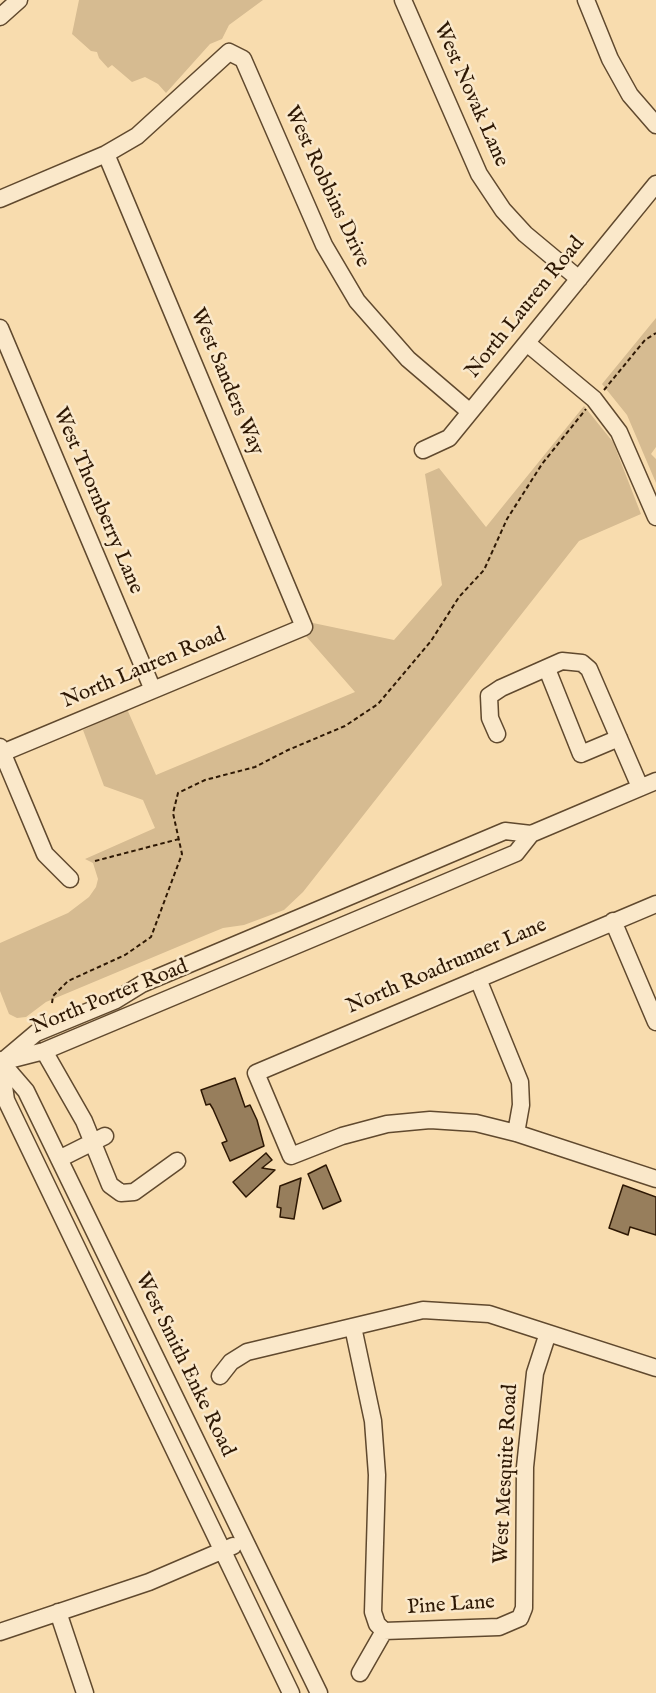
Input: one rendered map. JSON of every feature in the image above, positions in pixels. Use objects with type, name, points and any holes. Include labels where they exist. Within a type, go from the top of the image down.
[{"type":"street","points":[[0,17],[19,0]]},
{"type":"street","name":"West Novak Lane","points":[[403,0],[479,174],[503,210],[518,226],[579,279]]},
{"type":"street","points":[[586,0],[610,58],[630,95],[656,125]]},
{"type":"street","name":"West Robbins Drive","points":[[106,154],[137,136],[229,52],[243,59],[324,245],[357,301],[408,359],[470,412]]},
{"type":"street","points":[[0,199],[106,154]]},
{"type":"street","name":"West Sanders Way","points":[[106,154],[304,627]]},
{"type":"street","name":"North Lauren Road","points":[[423,450],[449,438],[528,344],[656,184]]},
{"type":"street","name":"West Thornberry Lane","points":[[0,328],[153,690]]},
{"type":"street","points":[[528,344],[594,399],[619,432],[656,517]]},
{"type":"street","name":"North Lauren Road","points":[[1,750],[304,627]]},
{"type":"street","points":[[497,734],[490,718],[489,696],[501,688],[562,661],[576,661],[589,669],[640,788]]},
{"type":"street","points":[[547,669],[581,754],[619,738]]},
{"type":"street","points":[[1,750],[45,854],[70,879]]},
{"type":"street","name":"North Porter Road","points":[[1,1061],[44,1051],[516,853],[531,834],[656,781]]},
{"type":"street","name":"North Porter Road","points":[[1,1061],[36,1033],[116,1000],[142,984],[505,831],[531,834]]},
{"type":"street","name":"North Roadrunner Lane","points":[[516,1134],[476,1124],[430,1120],[387,1124],[342,1136],[291,1156],[256,1072],[656,903]]},
{"type":"street","points":[[614,921],[656,1022]]},
{"type":"street","points":[[478,979],[520,1082],[521,1105],[516,1134],[656,1179]]},
{"type":"street","points":[[44,1051],[100,1140],[110,1185],[121,1193],[134,1192],[177,1161]]},
{"type":"street","points":[[1,1061],[6,1100],[291,1693]]},
{"type":"street","name":"West Smith Enke Road","points":[[1,1061],[26,1091],[243,1541],[319,1693]]},
{"type":"street","points":[[59,1159],[100,1140]]},
{"type":"street","points":[[220,1376],[231,1362],[247,1352],[423,1310],[454,1310],[489,1314],[656,1368]]},
{"type":"street","points":[[353,1327],[373,1421],[377,1475],[373,1612],[377,1624],[384,1631],[360,1673]]},
{"type":"street","name":"West Mesquite Road","points":[[520,1618],[524,1608],[525,1467],[535,1373],[548,1333]]},
{"type":"street","points":[[0,1632],[149,1582],[243,1541]]},
{"type":"street","points":[[58,1612],[85,1693]]},
{"type":"street","name":"Pine Lane","points":[[384,1631],[499,1627],[520,1618]]},
{"type":"path","points":[[52,1003],[53,996],[68,981],[125,955],[151,937],[182,854],[173,805],[178,794],[205,780],[255,767],[345,726],[386,696],[444,623],[459,597],[484,570],[507,519],[542,464],[594,399],[615,379],[645,340],[656,333]]},
{"type":"path","points":[[95,861],[179,839]]},
{"type":"shaded area","points":[[79,0],[263,0],[229,25],[222,39],[210,44],[166,93],[158,84],[145,77],[132,82],[112,65],[108,68],[97,52],[91,51],[72,34]]},
{"type":"shaded area","points":[[656,318],[656,447],[651,454],[656,459],[656,483],[627,415],[602,384]]},
{"type":"shaded area","points":[[584,406],[613,442],[641,514],[579,541],[303,892],[284,910],[244,925],[223,928],[206,935],[46,1002],[26,1017],[17,1018],[9,1014],[0,991],[0,943],[68,913],[89,897],[98,879],[93,863],[85,859],[155,828],[143,800],[104,786],[83,730],[127,709],[156,775],[355,692],[305,635],[313,623],[394,640],[442,585],[425,474],[439,468],[486,527]]},
{"type":"building","points":[[235,1078],[245,1107],[250,1105],[257,1120],[264,1146],[230,1161],[222,1143],[227,1141],[213,1109],[210,1104],[206,1105],[201,1090]]},
{"type":"building","points":[[266,1153],[272,1160],[262,1168],[275,1170],[246,1197],[233,1182]]},
{"type":"building","points":[[326,1165],[341,1201],[323,1209],[308,1174]]},
{"type":"building","points":[[301,1178],[294,1219],[280,1217],[281,1208],[277,1207],[280,1186]]},
{"type":"building","points":[[623,1185],[656,1197],[656,1235],[630,1227],[628,1235],[609,1228]]}]
